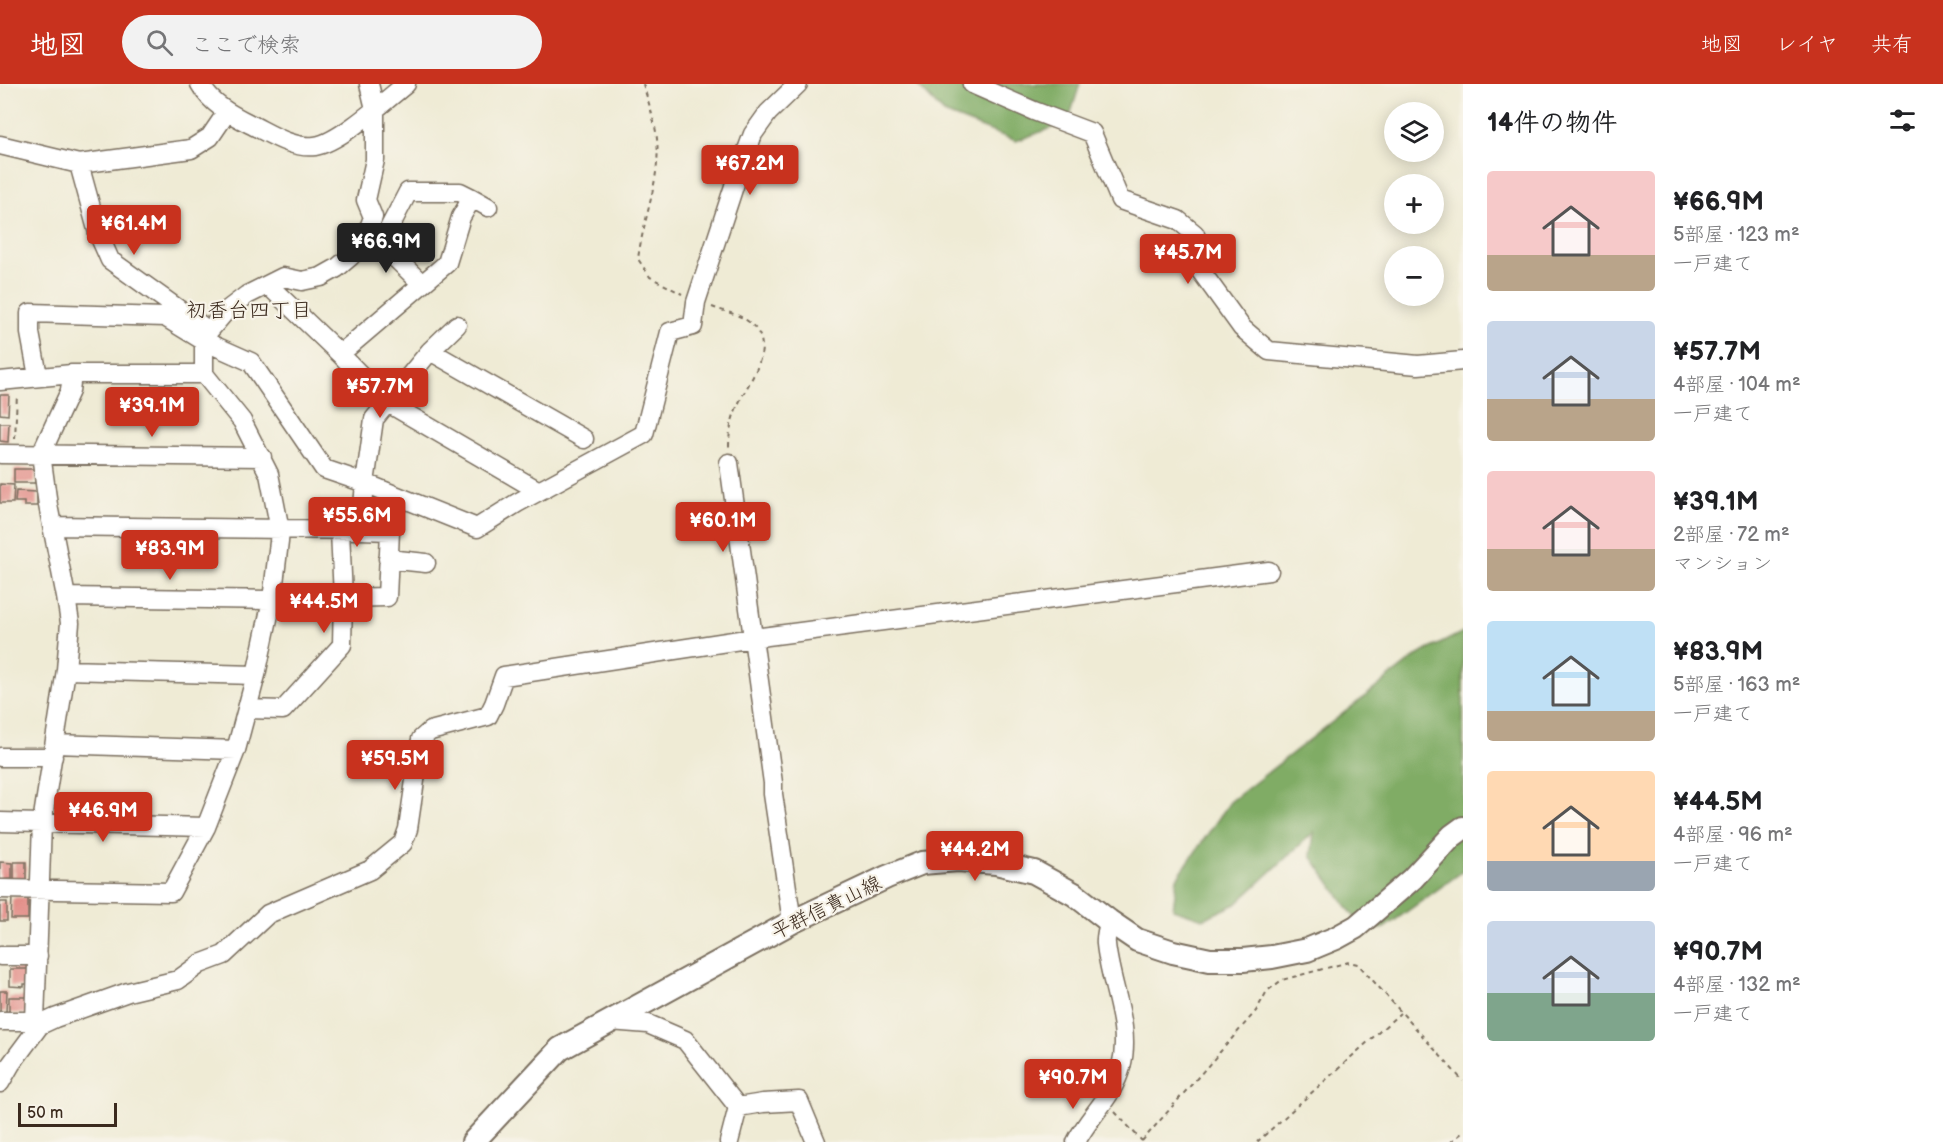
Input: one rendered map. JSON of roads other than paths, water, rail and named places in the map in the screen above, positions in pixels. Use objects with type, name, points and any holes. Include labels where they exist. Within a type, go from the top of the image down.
[{"type":"main road","name":"平群信貴山線","points":[[473,1142],[560,1049],[792,922],[922,863],[958,860],[996,863],[1034,872],[1074,894],[1137,940],[1173,952],[1210,960],[1272,957],[1307,950],[1336,938],[1364,921],[1412,879],[1452,836],[1463,828]]},
{"type":"street","points":[[200,84],[207,95],[227,112],[291,143],[315,146],[341,135],[406,84]]},
{"type":"street","points":[[369,84],[375,109],[375,160],[366,200],[372,217],[373,242],[422,284]]},
{"type":"street","points":[[38,376],[30,333],[30,313],[165,317],[207,336],[251,362],[324,469],[477,528],[539,491],[644,434],[670,332],[693,326],[696,302],[753,134],[768,113],[798,84]]},
{"type":"street","points":[[972,84],[1092,133],[1120,201],[1178,220],[1195,234],[1200,270],[1242,328],[1269,351],[1418,365],[1463,361]]},
{"type":"street","points":[[0,145],[79,164],[191,149],[210,137],[227,112]]},
{"type":"street","points":[[79,164],[98,232],[110,260],[207,336]]},
{"type":"street","points":[[0,889],[171,892],[206,827],[236,750],[256,675],[272,600],[280,530],[269,474],[262,457],[242,421],[204,374],[207,336],[226,311],[247,295],[283,278],[302,281],[321,277],[337,268],[373,242],[408,192],[460,192],[488,207]]},
{"type":"street","points":[[340,354],[447,263],[461,217],[472,198]]},
{"type":"street","points":[[268,285],[388,403],[539,491]]},
{"type":"street","points":[[361,530],[364,483],[374,419],[430,351],[457,325]]},
{"type":"street","points":[[430,351],[584,439]]},
{"type":"street","points":[[9,380],[72,374],[204,374]]},
{"type":"street","points":[[0,1083],[38,1024],[42,823],[66,669],[70,623],[41,454],[70,391],[72,374]]},
{"type":"street","points":[[7,454],[262,457]]},
{"type":"street","points":[[729,463],[773,783],[772,794],[792,922]]},
{"type":"street","points":[[52,526],[390,531],[387,597],[343,598]]},
{"type":"street","points":[[247,709],[284,710],[342,645],[343,598],[340,530]]},
{"type":"street","points":[[388,559],[426,563]]},
{"type":"street","points":[[0,1021],[38,1024],[128,992],[178,980],[201,964],[224,955],[268,914],[370,870],[403,843],[408,829],[420,739],[430,731],[488,716],[504,676],[753,639],[1269,571]]},
{"type":"street","points":[[66,597],[272,600]]},
{"type":"street","points":[[66,669],[256,675]]},
{"type":"street","points":[[0,757],[54,751],[236,750]]},
{"type":"street","points":[[0,822],[206,827]]},
{"type":"street","points":[[1076,1142],[1084,1126],[1105,1101],[1121,1068],[1124,1036],[1106,942],[1109,921]]},
{"type":"street","points":[[0,956],[38,956]]},
{"type":"street","points":[[610,1021],[648,1024],[686,1040],[738,1107]]},
{"type":"street","points":[[738,1107],[799,1101],[816,1142]]},
{"type":"street","points":[[729,1142],[738,1107]]},
{"type":"district","name":"初香台四丁目","points":[[249,310]]}]
